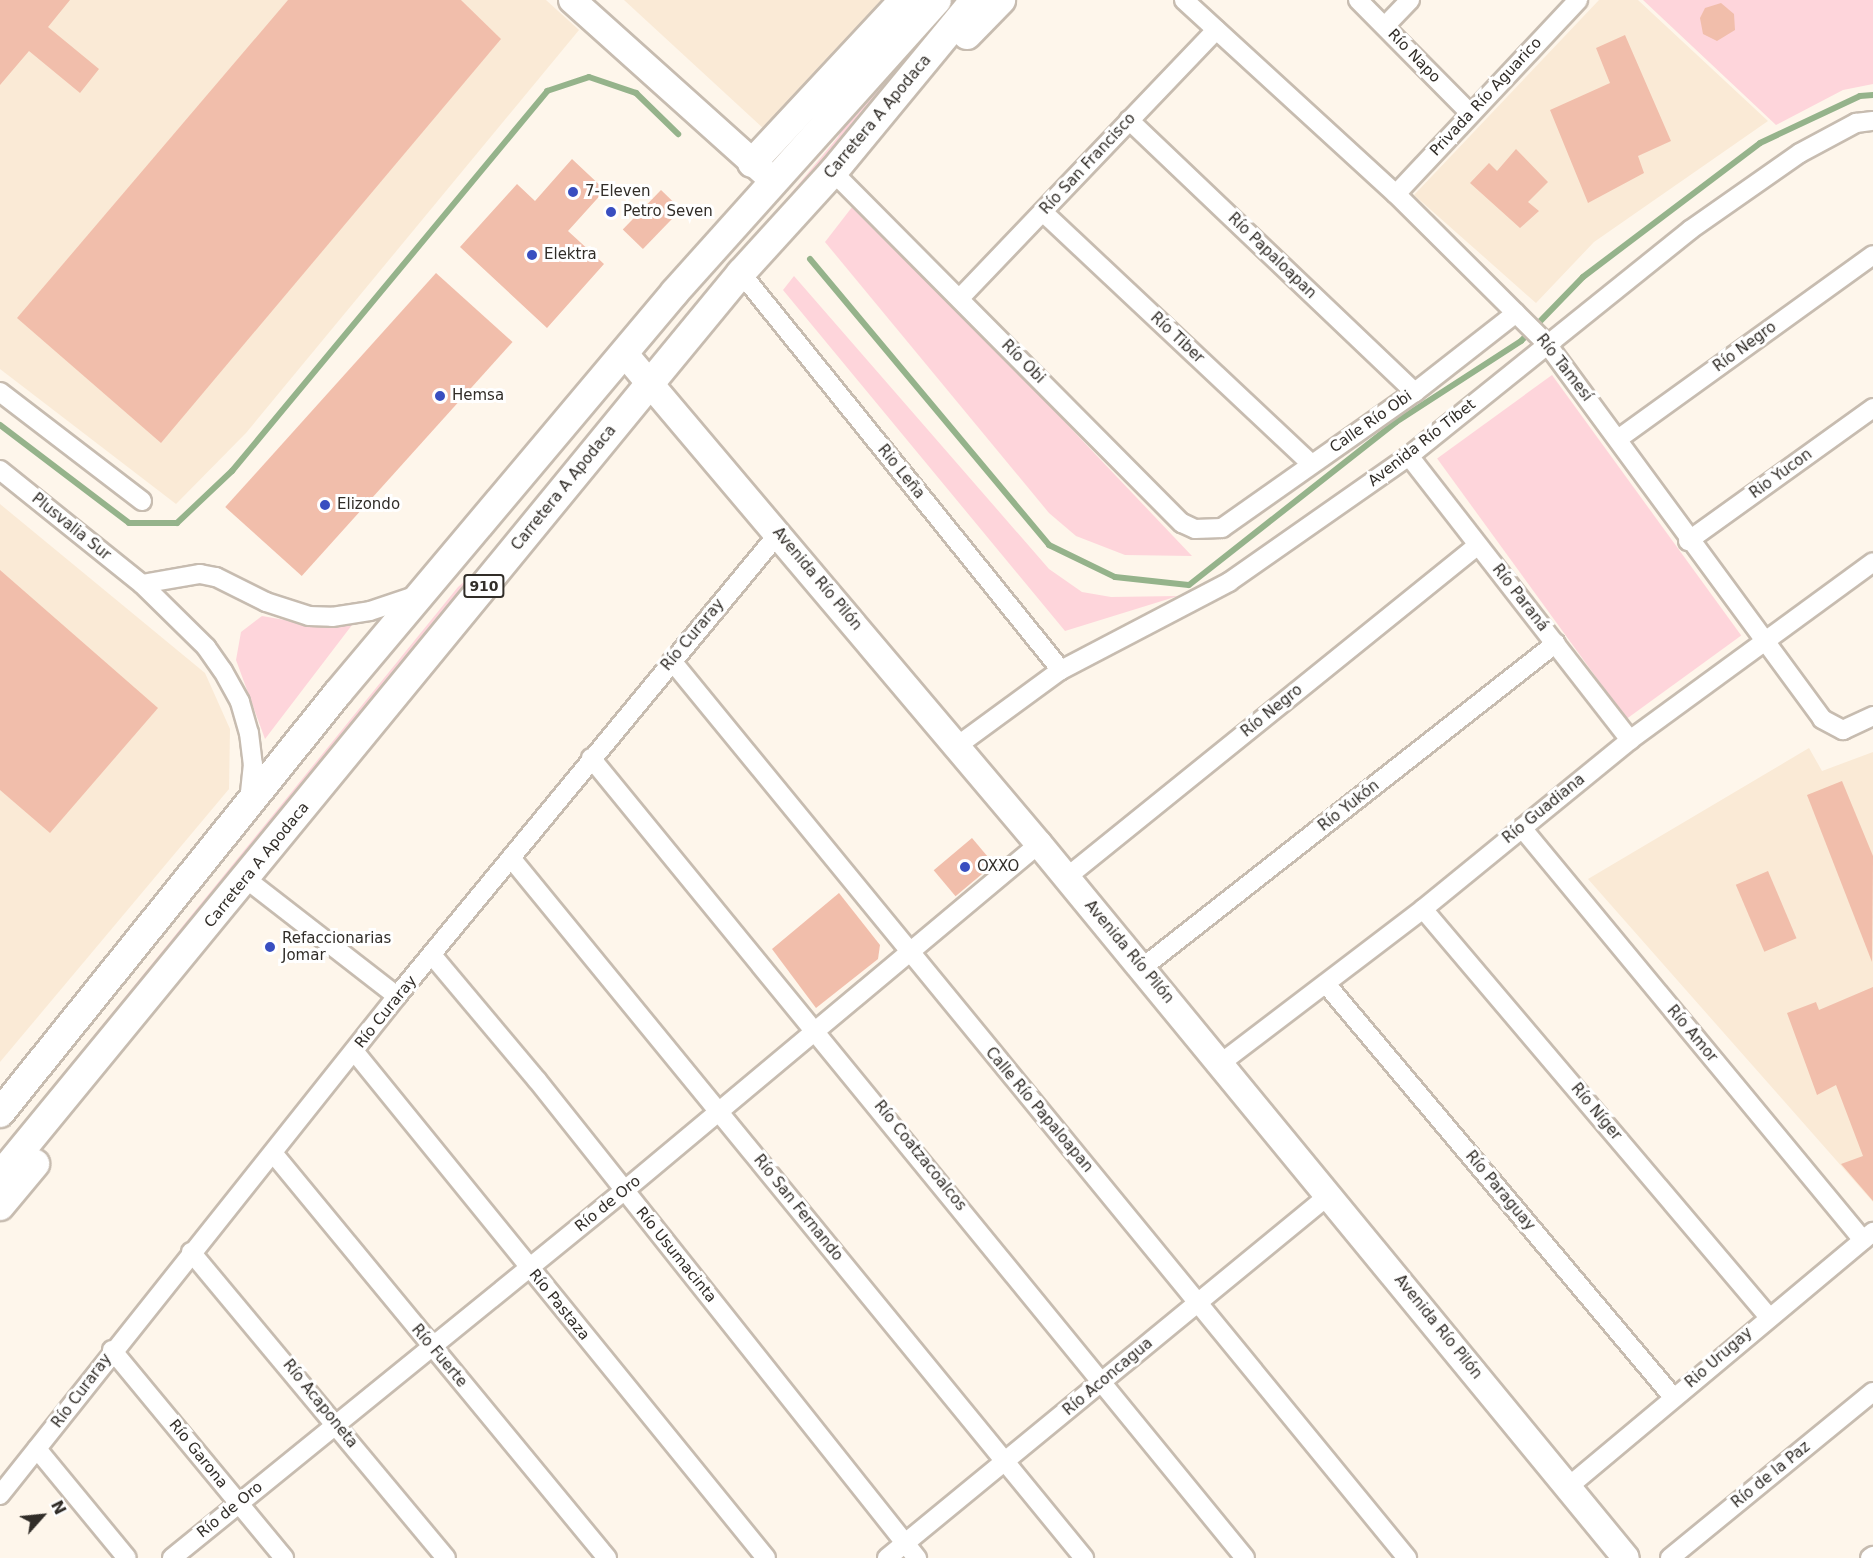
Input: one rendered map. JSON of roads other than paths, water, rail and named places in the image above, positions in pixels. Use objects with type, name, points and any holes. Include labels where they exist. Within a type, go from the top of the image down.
[{"type":"main road","points":[[572,0],[774,182]]},
{"type":"main road","points":[[752,163],[904,0]]},
{"type":"main road","name":"910","points":[[0,1113],[249,804],[624,353],[937,0]]},
{"type":"main road","name":"Carretera A Apodaca","points":[[0,1176],[253,884],[652,381],[741,273],[833,172],[975,0]]},
{"type":"main road","points":[[901,90],[944,59],[1001,0]]},
{"type":"main road","name":"Avenida Río Pilón","points":[[624,353],[652,381],[1221,1063],[1568,1487],[1618,1555]]},
{"type":"main road","points":[[0,1206],[253,884]]},
{"type":"street","name":"Río Tamesí","points":[[1184,0],[1396,194],[1545,341],[1618,439],[1688,541],[1762,642],[1822,719],[1834,728],[1844,730],[1873,716]]},
{"type":"street","name":"Río Napo","points":[[1358,0],[1470,113]]},
{"type":"street","points":[[1385,26],[1410,0]]},
{"type":"street","name":"Privada Río Aguarico","points":[[1396,194],[1578,0]]},
{"type":"street","name":"Río San Francisco","points":[[960,298],[1216,30]]},
{"type":"street","name":"Río Papaloapan","points":[[1129,120],[1415,392]]},
{"type":"street","name":"Avenida Río Tíbet","points":[[957,746],[1061,670],[1203,599],[1409,456],[1545,341],[1690,230],[1800,153],[1856,123],[1873,121]]},
{"type":"street","name":"Río Obi","points":[[833,172],[1182,523],[1196,529],[1222,528]]},
{"type":"street","name":"Río Tiber","points":[[1043,212],[1311,464]]},
{"type":"street","name":"Río Negro","points":[[1618,439],[1873,255]]},
{"type":"street","name":"Rio Leña","points":[[741,273],[1061,670]]},
{"type":"street","name":"Calle Río Obi","points":[[1222,528],[1520,316]]},
{"type":"street","points":[[0,392],[142,501]]},
{"type":"street","name":"Rio Yucon","points":[[1688,541],[1873,408]]},
{"type":"street","name":"Río Paraná","points":[[1409,456],[1630,740]]},
{"type":"street","name":"Plusvalia Sur","points":[[0,470],[142,584],[206,647],[240,702],[253,764],[249,804]]},
{"type":"street","name":"Río Curaray","points":[[0,1495],[112,1350],[273,1153],[397,996],[778,534]]},
{"type":"street","name":"Río Negro","points":[[1067,877],[1478,545]]},
{"type":"street","name":"Río Guadiana","points":[[1221,1063],[1423,909],[1630,740],[1873,562]]},
{"type":"street","points":[[142,584],[208,575],[266,602],[309,616],[332,618],[399,604],[428,590]]},
{"type":"street","name":"Río Yukón","points":[[1142,968],[1556,644]]},
{"type":"street","name":"Calle Río Papaloapan","points":[[672,661],[908,953],[1407,1558]]},
{"type":"street","name":"Río Coatzacoalcos","points":[[591,758],[816,1029],[1245,1558]]},
{"type":"street","name":"Río Amor","points":[[1522,828],[1868,1236]]},
{"type":"street","name":"Río de Oro","points":[[172,1558],[625,1191],[1039,844]]},
{"type":"street","name":"Río San Fernando","points":[[511,858],[1084,1558]]},
{"type":"street","points":[[253,884],[397,996]]},
{"type":"street","name":"Río Níger","points":[[1423,909],[1768,1316]]},
{"type":"street","name":"Río Usumacinta","points":[[432,955],[625,1191],[917,1558]]},
{"type":"street","name":"Río Paraguay","points":[[1326,984],[1673,1397]]},
{"type":"street","name":"Río Pastaza","points":[[354,1051],[528,1268],[766,1558]]},
{"type":"street","name":"Río Fuerte","points":[[273,1153],[607,1558]]},
{"type":"street","name":"Río Aconcagua","points":[[886,1558],[1329,1195]]},
{"type":"street","name":"Rio Urugay","points":[[1568,1487],[1768,1316],[1868,1236]]},
{"type":"street","name":"Río Acaponeta","points":[[191,1252],[337,1424],[446,1558]]},
{"type":"street","name":"Río Garona","points":[[112,1350],[284,1558]]},
{"type":"street","name":"Río de la Paz","points":[[1670,1558],[1873,1392]]},
{"type":"street","points":[[37,1449],[126,1558]]},
{"type":"waterway","points":[[0,425],[129,523],[177,523],[232,471],[547,91],[589,77],[636,93],[678,134]]},
{"type":"waterway","points":[[810,259],[1049,545],[1115,577],[1189,585],[1396,422],[1521,341],[1583,277],[1760,143],[1860,96],[1873,95]]},
{"type":"place","name":"7-Eleven","points":[[573,192]]},
{"type":"place","name":"Petro Seven","points":[[611,212]]},
{"type":"place","name":"Elektra","points":[[532,255]]},
{"type":"place","name":"Hemsa","points":[[440,396]]},
{"type":"place","name":"Elizondo","points":[[325,505]]},
{"type":"place","name":"OXXO","points":[[965,867]]},
{"type":"place","name":"Refaccionarias Jomar","points":[[270,947]]}]
